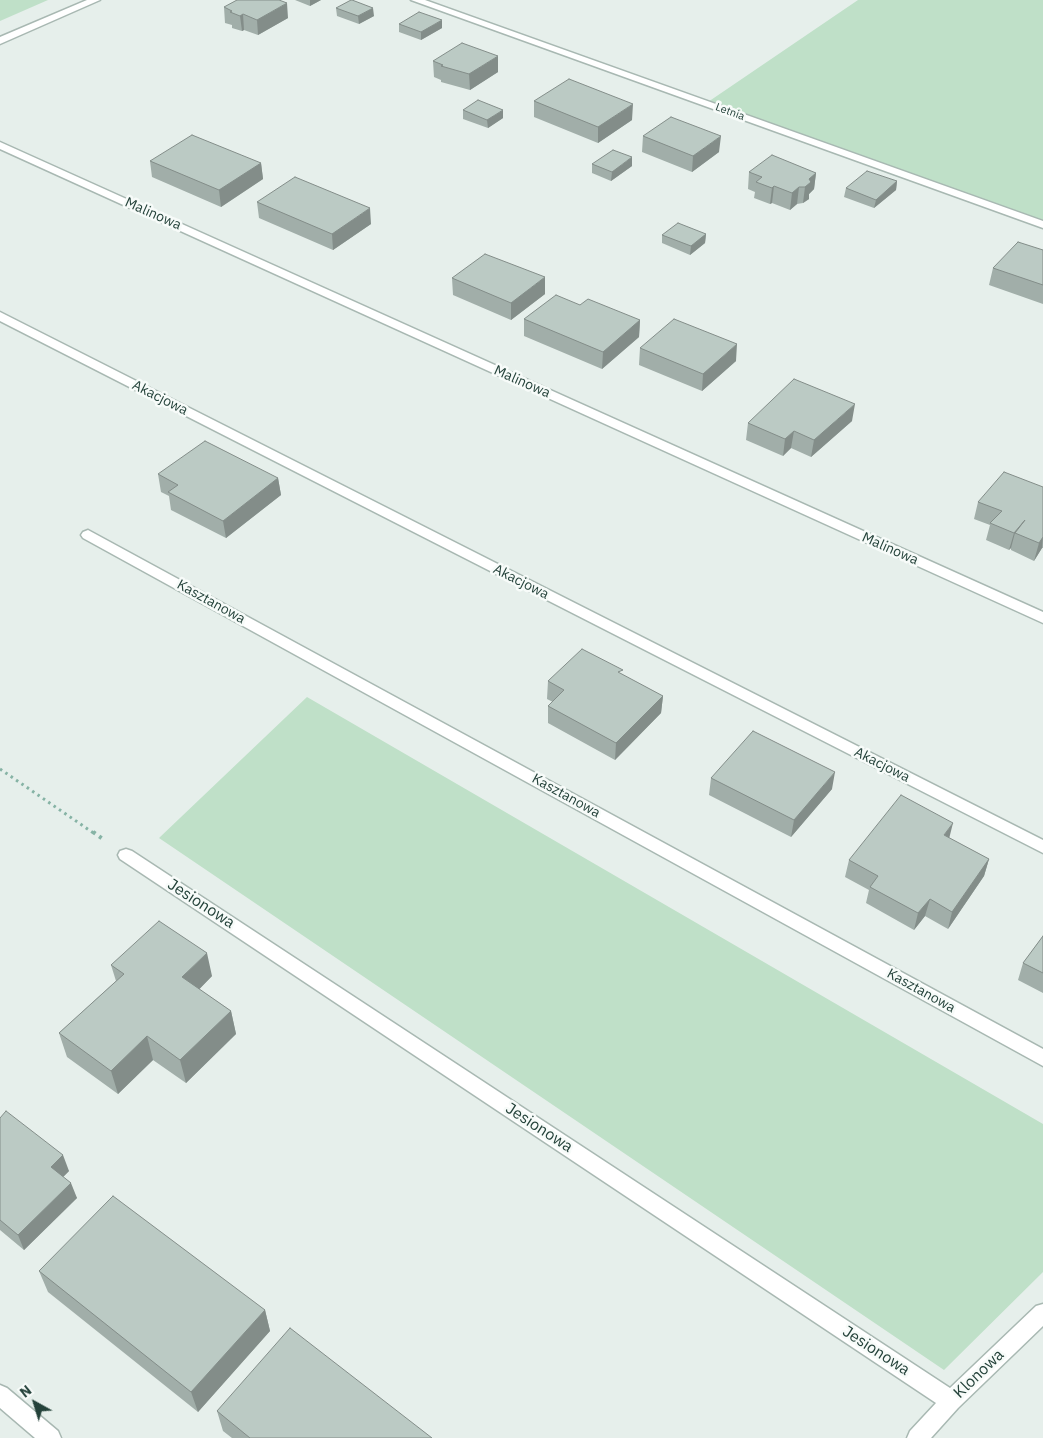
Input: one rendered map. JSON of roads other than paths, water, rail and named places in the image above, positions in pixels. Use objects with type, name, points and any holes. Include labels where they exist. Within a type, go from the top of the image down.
[{"type":"street","points":[[0,42],[95,0]]},
{"type":"street","name":"Letnia","points":[[416,0],[1043,225]]},
{"type":"street","name":"Malinowa","points":[[0,145],[1043,618]]},
{"type":"street","name":"Akacjowa","points":[[0,316],[1043,846]]},
{"type":"street","name":"Kasztanowa","points":[[88,535],[1043,1058]]},
{"type":"street","name":"Jesionowa","points":[[126,855],[951,1401]]},
{"type":"street","name":"Klonowa","points":[[917,1438],[951,1401],[1043,1313]]},
{"type":"street","points":[[0,1395],[51,1438]]}]
